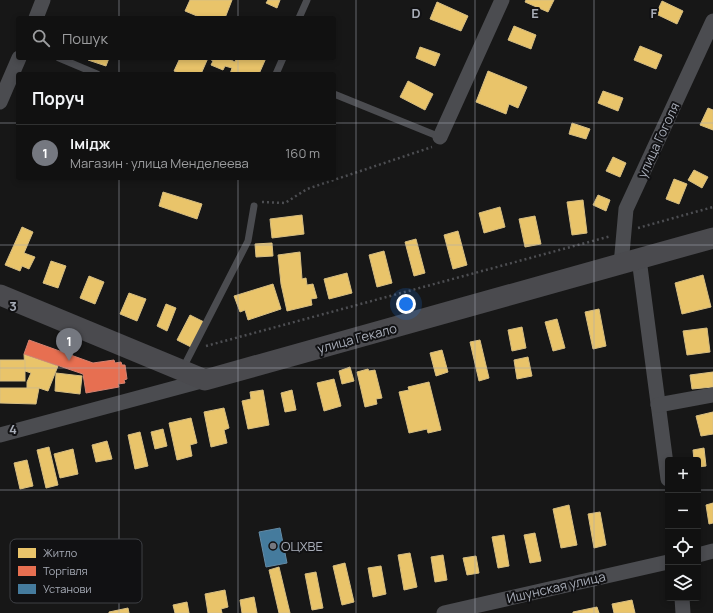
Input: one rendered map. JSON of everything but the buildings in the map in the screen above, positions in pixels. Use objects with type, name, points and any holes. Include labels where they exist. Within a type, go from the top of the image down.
[{"type":"main road","name":"улица Гекало","points":[[205,380],[713,238]]},
{"type":"main road","points":[[0,295],[205,380]]},
{"type":"street","points":[[37,16],[43,0]]},
{"type":"street","points":[[440,137],[502,0]]},
{"type":"street","name":"улица Гоголя","points":[[665,457],[658,405],[624,232],[626,209],[713,21]]},
{"type":"street","points":[[0,102],[18,60]]},
{"type":"street","name":"улица Гекало","points":[[0,435],[205,380]]},
{"type":"street","points":[[658,405],[713,395]]},
{"type":"street","points":[[701,554],[713,551]]},
{"type":"street","name":"Ишунская улица","points":[[444,613],[665,563]]},
{"type":"street","points":[[682,601],[683,613]]},
{"type":"lane","points":[[300,16],[307,0]]},
{"type":"lane","points":[[64,60],[92,72]]},
{"type":"lane","points":[[277,72],[282,60]]},
{"type":"lane","points":[[336,95],[440,137]]},
{"type":"lane","points":[[182,370],[248,241],[254,206]]},
{"type":"path","points":[[336,179],[432,148],[440,137]]},
{"type":"path","points":[[254,206],[264,202],[285,203],[307,189],[334,180]]},
{"type":"path","points":[[192,350],[713,207]]},
{"type":"place","name":"Імідж","points":[[69,361]]},
{"type":"place","name":"ОЦХВЕ","points":[[273,546]]}]
